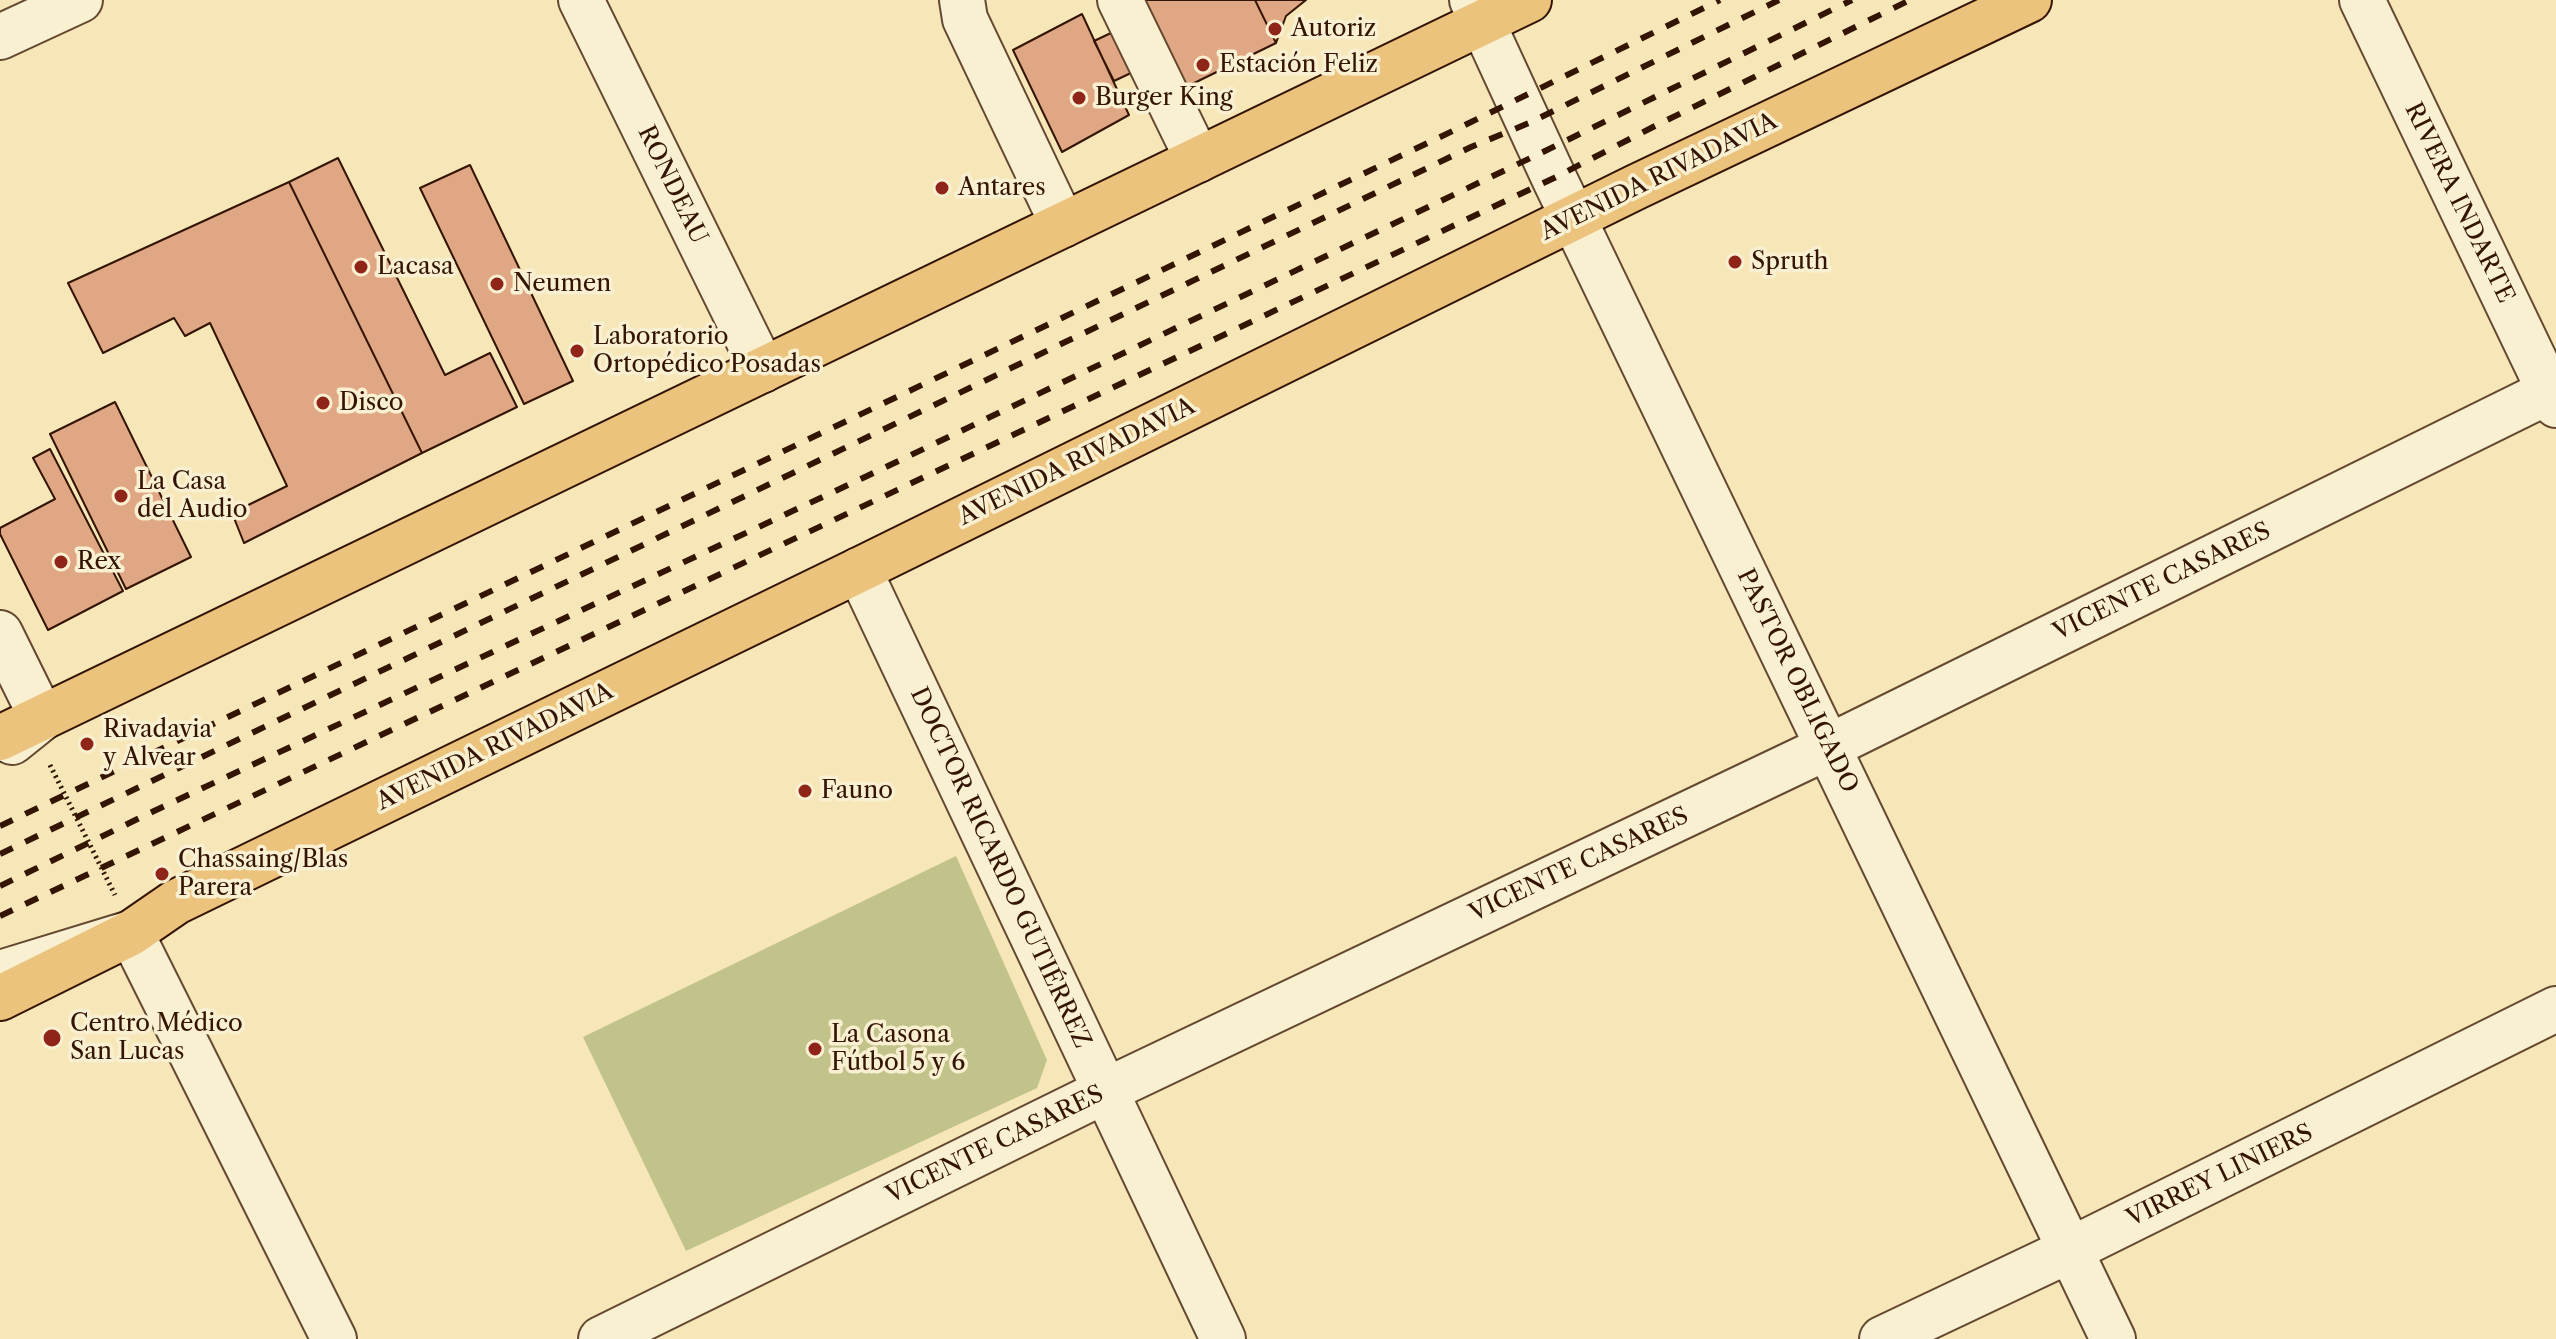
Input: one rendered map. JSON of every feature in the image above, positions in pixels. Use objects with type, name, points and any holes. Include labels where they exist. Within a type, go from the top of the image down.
[{"type":"main road","points":[[0,738],[1198,160],[1478,11],[1529,0]]},
{"type":"main road","name":"AVENIDA RIVADAVIA","points":[[0,998],[131,933],[176,902],[1574,217],[2029,0]]},
{"type":"street","points":[[0,37],[80,0]]},
{"type":"street","name":"RONDEAU","points":[[581,0],[763,370]]},
{"type":"street","points":[[962,0],[965,19],[1063,225]]},
{"type":"street","points":[[1120,0],[1198,160]]},
{"type":"street","name":"RIVERA INDARTE","points":[[2362,0],[2554,395]]},
{"type":"street","name":"PASTOR OBLIGADO","points":[[1478,11],[2113,1339]]},
{"type":"street","name":"VICENTE CASARES","points":[[601,1339],[1105,1091],[1828,747],[2554,395]]},
{"type":"street","name":"DOCTOR RICARDO GUTIÉRREZ","points":[[859,570],[1223,1339]]},
{"type":"street","points":[[0,633],[42,718],[0,752]]},
{"type":"street","points":[[0,973],[131,933],[334,1339]]},
{"type":"street","name":"VIRREY LINIERS","points":[[1882,1339],[2070,1250],[2556,1009]]},
{"type":"path","points":[[62,758],[50,764],[117,898],[131,933]]},
{"type":"green space","name":"La Casona Fútbol 5 y 6","points":[[956,856],[1047,1060],[1037,1088],[686,1251],[583,1037]]},
{"type":"building","name":"Estación Feliz","points":[[1145,0],[1255,0],[1276,43],[1186,87]]},
{"type":"building","name":"Autoriz","points":[[1255,0],[1306,0],[1286,16],[1276,43]]},
{"type":"building","name":"Burger King","points":[[1082,14],[1129,115],[1062,152],[1013,50]]},
{"type":"building","points":[[1149,15],[1169,55],[1114,81],[1094,41]]},
{"type":"building","name":"Lacasa","points":[[338,158],[445,375],[490,353],[517,407],[422,453],[289,182]]},
{"type":"building","name":"Neumen","points":[[470,165],[573,381],[524,404],[420,188]]},
{"type":"building","name":"Disco","points":[[289,182],[422,453],[244,543],[232,513],[287,486],[210,323],[185,336],[174,318],[103,353],[68,283]]},
{"type":"building","name":"La Casa del Audio","points":[[115,402],[191,557],[126,589],[50,434]]},
{"type":"building","name":"Rex","points":[[50,449],[123,591],[48,630],[0,534],[0,528],[55,499],[33,458]]},
{"type":"railway","points":[[0,826],[1720,0]]},
{"type":"railway","points":[[0,854],[1471,147],[1529,123],[1779,0]]},
{"type":"railway","points":[[0,886],[865,477],[1543,152],[1852,0]]},
{"type":"railway","points":[[0,916],[1554,178],[1910,0]]},
{"type":"place","name":"Autoriz","points":[[1275,29]]},
{"type":"place","name":"Estación Feliz","points":[[1203,65]]},
{"type":"place","name":"Burger King","points":[[1079,98]]},
{"type":"place","name":"Antares","points":[[942,188]]},
{"type":"place","name":"Spruth","points":[[1735,262]]},
{"type":"place","name":"Lacasa","points":[[361,267]]},
{"type":"place","name":"Neumen","points":[[497,284]]},
{"type":"place","name":"Laboratorio Ortopédico Posadas","points":[[577,351]]},
{"type":"place","name":"Disco","points":[[323,403]]},
{"type":"place","name":"La Casa del Audio","points":[[121,496]]},
{"type":"place","name":"Rex","points":[[61,562]]},
{"type":"place","name":"Rivadavia y Alvear","points":[[87,744]]},
{"type":"place","name":"Fauno","points":[[805,791]]},
{"type":"place","name":"Chassaing/Blas Parera","points":[[162,874]]},
{"type":"place","name":"Centro Médico San Lucas","points":[[52,1038]]},
{"type":"place","name":"La Casona Fútbol 5 y 6","points":[[815,1049]]}]
